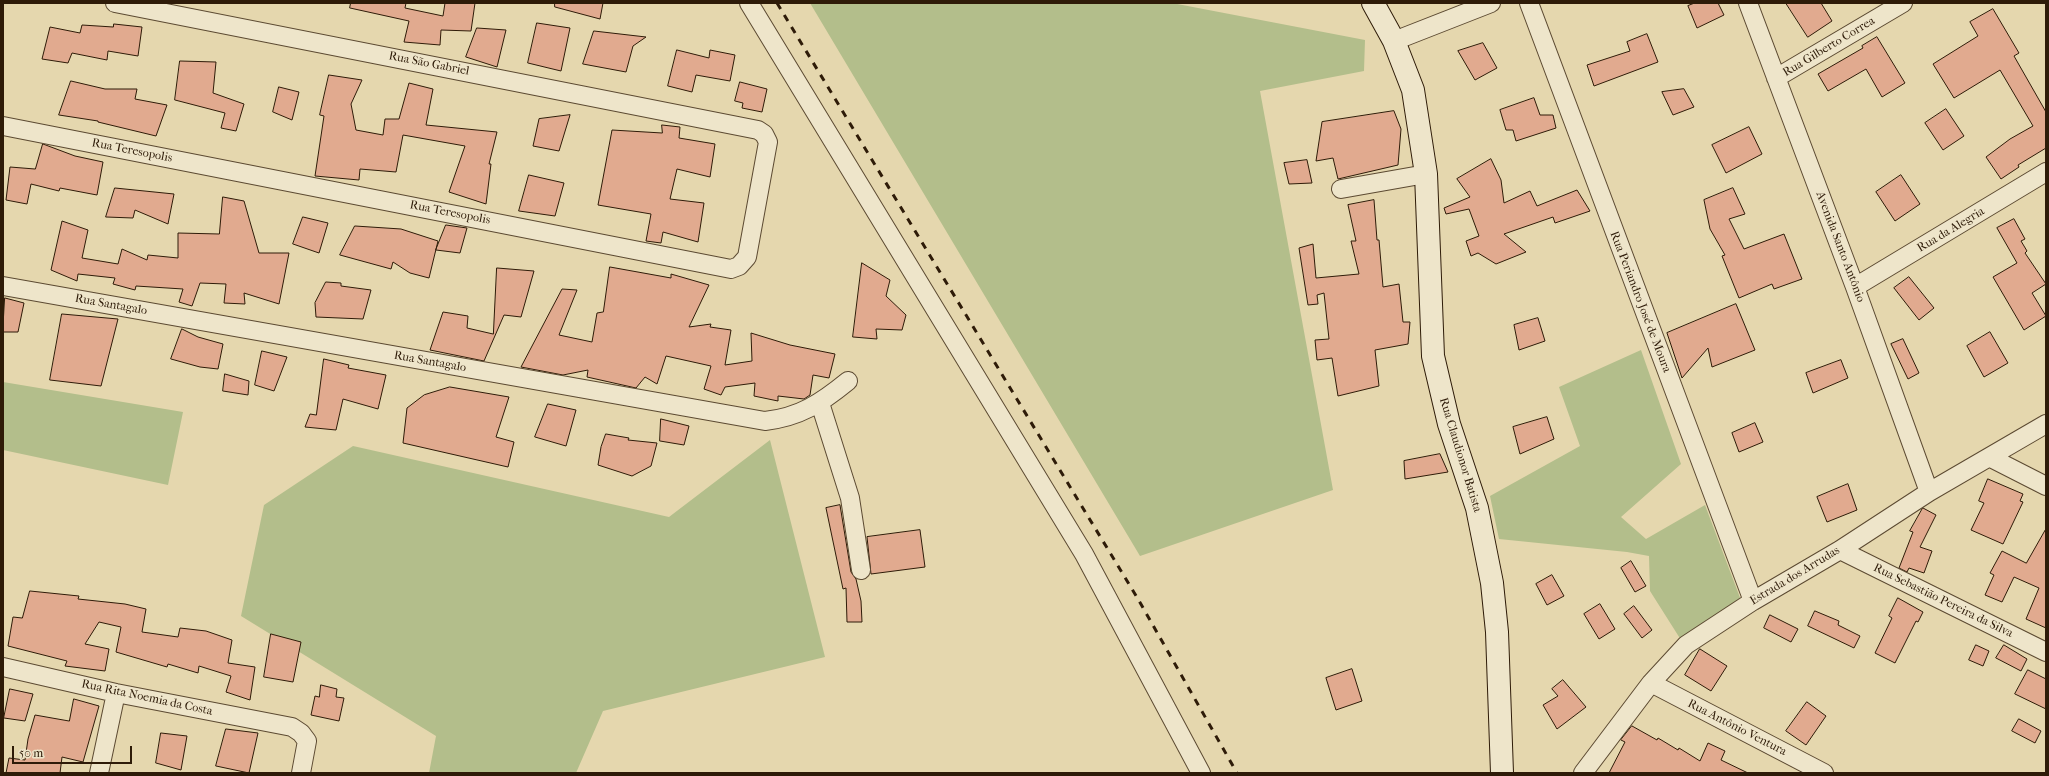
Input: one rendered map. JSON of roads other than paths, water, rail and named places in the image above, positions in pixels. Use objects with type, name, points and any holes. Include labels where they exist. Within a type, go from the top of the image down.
[{"type":"main road","name":"Rua Claudionor Batista","points":[[1373,3],[1394,41],[1413,90],[1426,174],[1432,356],[1449,424],[1477,508],[1492,583],[1497,632],[1502,773]]},
{"type":"street","name":"Rua São Gabriel","points":[[115,3],[743,126]]},
{"type":"street","points":[[749,3],[1084,554],[1201,773]]},
{"type":"street","points":[[1394,41],[1491,3]]},
{"type":"street","name":"Rua Periandro José de Moura","points":[[1529,3],[1753,601]]},
{"type":"street","name":"Avenida Santo Antônio","points":[[1748,3],[1856,287],[1929,492]]},
{"type":"street","name":"Rua Gilberto Correa","points":[[1776,78],[1903,3]]},
{"type":"street","name":"Rua Teresopolis","points":[[3,126],[731,269],[739,266],[747,257],[768,142],[764,134],[758,130],[743,126]]},
{"type":"street","name":"Rua da Alegria","points":[[1856,287],[2046,172]]},
{"type":"street","points":[[1341,189],[1426,174]]},
{"type":"street","name":"Rua Santagalo","points":[[3,286],[765,421],[781,419],[820,403],[848,381]]},
{"type":"street","points":[[820,403],[850,498],[861,570]]},
{"type":"street","name":"Estrada dos Arrudas","points":[[1583,773],[1651,683],[1686,646],[1753,601],[1840,550],[1929,492],[1991,458],[2046,424]]},
{"type":"street","points":[[1991,458],[2046,486]]},
{"type":"street","name":"Rua Sebastião Pereira da Silva","points":[[1840,550],[2046,652]]},
{"type":"street","name":"Rua Rita Noemia da Costa","points":[[3,667],[116,693],[292,727],[301,733],[307,741],[301,773]]},
{"type":"street","name":"Rua Antônio Ventura","points":[[1651,683],[1824,773]]},
{"type":"street","points":[[99,773],[116,693]]},
{"type":"railway","points":[[777,3],[1138,599],[1237,773]]}]
